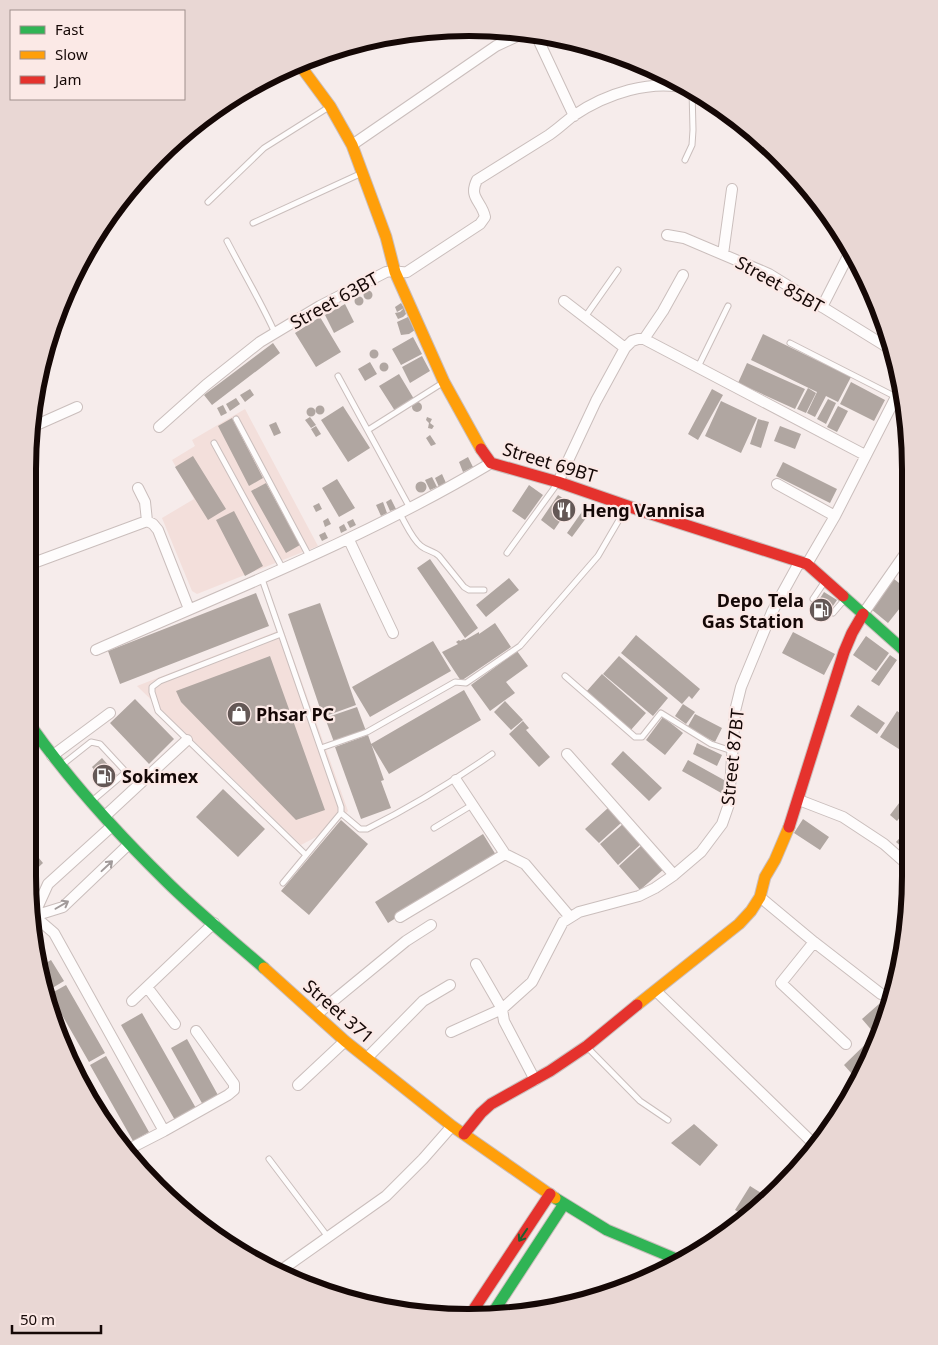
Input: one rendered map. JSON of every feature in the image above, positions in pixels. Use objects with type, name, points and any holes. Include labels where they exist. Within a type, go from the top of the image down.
[{"type":"street","points":[[352,146],[496,46],[512,39]]},
{"type":"street","points":[[540,43],[574,116]]},
{"type":"street","name":"Street 69BT","points":[[303,69],[330,106],[352,146],[386,237],[395,272],[444,382],[482,451],[491,463],[558,482],[803,564],[826,581],[902,649]]},
{"type":"street","name":"Street 63BT","points":[[159,427],[260,342],[320,306],[386,272],[407,272],[480,224],[485,217],[473,188],[477,180],[551,134],[574,116],[587,108],[634,88],[657,86],[673,88]]},
{"type":"street","points":[[723,254],[732,189]]},
{"type":"street","name":"Street 85BT","points":[[667,235],[684,238],[769,274],[883,345]]},
{"type":"street","points":[[822,306],[847,258]]},
{"type":"street","points":[[644,339],[683,276]]},
{"type":"street","points":[[564,301],[625,348]]},
{"type":"street","points":[[558,482],[596,402],[625,348],[632,341],[638,339],[644,339],[865,455]]},
{"type":"street","name":"Street 87BT","points":[[570,917],[579,912],[639,896],[654,888],[674,875],[701,852],[722,824],[729,804],[735,711],[749,667],[772,612],[835,516],[895,398]]},
{"type":"street","points":[[39,424],[77,407]]},
{"type":"street","points":[[96,650],[349,540],[442,492],[491,463]]},
{"type":"street","points":[[777,484],[835,516]]},
{"type":"street","points":[[138,488],[145,502],[148,521],[158,530],[189,609]]},
{"type":"street","points":[[36,562],[148,521]]},
{"type":"street","points":[[349,540],[393,633]]},
{"type":"street","points":[[464,1134],[491,1104],[535,1080],[587,1046],[739,924],[752,911],[760,897],[765,877],[787,835],[844,652],[852,633],[863,614],[902,559]]},
{"type":"street","points":[[52,756],[110,713]]},
{"type":"street","name":"Street 371","points":[[36,733],[91,803],[165,880],[345,1041],[452,1126],[564,1204],[607,1230],[672,1258]]},
{"type":"street","points":[[37,907],[48,884],[108,822],[139,786],[187,740]]},
{"type":"street","points":[[567,754],[674,875]]},
{"type":"street","points":[[451,1032],[502,1009],[532,982],[563,922],[570,917],[525,864],[505,854],[456,780]]},
{"type":"street","points":[[799,800],[843,817],[884,844],[902,860]]},
{"type":"street","points":[[38,914],[63,907],[130,844]]},
{"type":"street","points":[[400,918],[505,854]]},
{"type":"street","points":[[760,897],[881,994]]},
{"type":"street","points":[[39,921],[54,933],[164,1131]]},
{"type":"street","points":[[132,1001],[214,923]]},
{"type":"street","points":[[316,1015],[406,942],[431,925]]},
{"type":"street","points":[[814,942],[781,983],[846,1044]]},
{"type":"street","points":[[476,964],[502,1009],[504,1021],[535,1080]]},
{"type":"street","points":[[366,1058],[423,1001],[450,985]]},
{"type":"street","points":[[147,987],[175,1024]]},
{"type":"street","points":[[656,991],[811,1141]]},
{"type":"street","points":[[133,1147],[234,1090],[234,1084],[196,1031]]},
{"type":"street","points":[[298,1085],[345,1041]]},
{"type":"street","points":[[286,1268],[386,1196],[423,1159],[452,1126]]},
{"type":"street","points":[[474,1309],[550,1194]]},
{"type":"street","points":[[496,1308],[564,1204]]},
{"type":"street","points":[[509,1256],[524,1266]]},
{"type":"lane","points":[[685,160],[692,145],[691,98]]},
{"type":"lane","points":[[208,202],[264,148],[330,106]]},
{"type":"lane","points":[[254,224],[363,173]]},
{"type":"lane","points":[[227,241],[275,333]]},
{"type":"lane","points":[[585,317],[618,270]]},
{"type":"lane","points":[[698,368],[728,306]]},
{"type":"lane","points":[[790,343],[894,391]]},
{"type":"lane","points":[[338,376],[411,508]]},
{"type":"lane","points":[[368,430],[444,382]]},
{"type":"lane","points":[[236,419],[310,558]]},
{"type":"lane","points":[[214,443],[283,570]]},
{"type":"lane","points":[[507,552],[558,482]]},
{"type":"lane","points":[[321,748],[366,732],[455,682],[466,683],[520,646],[598,556],[627,506]]},
{"type":"lane","points":[[400,514],[418,544],[436,553],[464,587],[469,590],[484,590]]},
{"type":"lane","points":[[262,579],[341,807],[341,813],[283,883]]},
{"type":"lane","points":[[826,581],[813,599],[833,613],[845,598]]},
{"type":"lane","points":[[281,634],[155,683],[152,687],[152,692],[158,711],[306,855]]},
{"type":"lane","points":[[565,676],[635,737],[642,737],[661,713],[711,744],[732,751]]},
{"type":"lane","points":[[61,766],[91,742],[100,744],[139,786]]},
{"type":"lane","points":[[341,813],[360,829],[367,829],[410,808],[456,780],[492,754]]},
{"type":"lane","points":[[91,803],[126,772]]},
{"type":"lane","points":[[434,828],[472,805]]},
{"type":"lane","points":[[587,1046],[640,1101],[668,1120]]},
{"type":"lane","points":[[269,1159],[328,1238]]},
{"type":"shaded area","points":[[245,409],[318,546],[197,594],[192,591],[162,518],[194,499],[172,460],[195,446],[192,440]]},
{"type":"shaded area","name":"Phsar PC","points":[[283,629],[348,811],[333,828],[301,845],[137,686]]},
{"type":"building","points":[[368,291],[372,295],[368,299],[364,295]]},
{"type":"building","points":[[359,297],[363,301],[359,305],[355,301]]},
{"type":"building","points":[[401,303],[404,308],[397,312],[395,307]]},
{"type":"building","points":[[345,304],[354,322],[334,333],[325,315]]},
{"type":"building","points":[[404,308],[406,314],[398,319],[395,313],[400,312]]},
{"type":"building","points":[[320,317],[341,352],[316,367],[295,333]]},
{"type":"building","points":[[408,317],[415,330],[409,334],[401,335],[397,322]]},
{"type":"building","points":[[763,334],[851,377],[838,402],[826,396],[815,417],[807,413],[817,392],[751,360]]},
{"type":"building","points":[[413,337],[422,354],[401,365],[392,349]]},
{"type":"building","points":[[273,343],[280,353],[212,405],[204,395]]},
{"type":"building","points":[[374,350],[378,354],[374,358],[370,354]]},
{"type":"building","points":[[422,356],[430,371],[410,383],[402,367]]},
{"type":"building","points":[[370,362],[377,374],[365,381],[358,369]]},
{"type":"building","points":[[384,363],[388,367],[384,371],[380,367]]},
{"type":"building","points":[[747,363],[805,389],[795,409],[738,383]]},
{"type":"building","points":[[399,374],[414,399],[395,411],[379,386]]},
{"type":"building","points":[[851,382],[885,400],[874,421],[840,404]]},
{"type":"building","points":[[808,388],[816,393],[806,413],[797,409]]},
{"type":"building","points":[[250,389],[254,395],[245,402],[240,395]]},
{"type":"building","points":[[712,389],[723,395],[698,440],[688,434]]},
{"type":"building","points":[[236,398],[240,404],[230,411],[226,404]]},
{"type":"building","points":[[828,399],[836,403],[826,424],[817,419]]},
{"type":"building","points":[[721,401],[757,418],[741,453],[705,436]]},
{"type":"building","points":[[415,402],[419,402],[422,407],[421,411],[415,412],[412,409],[412,405]]},
{"type":"building","points":[[223,405],[227,413],[221,416],[217,408]]},
{"type":"building","points":[[320,406],[324,410],[320,414],[316,410]]},
{"type":"building","points":[[343,406],[370,448],[348,462],[321,420]]},
{"type":"building","points":[[838,406],[848,411],[837,432],[827,427]]},
{"type":"building","points":[[311,408],[315,412],[311,416],[307,412]]},
{"type":"building","points":[[310,417],[316,425],[311,428],[305,420]]},
{"type":"building","points":[[427,417],[432,419],[430,423],[434,426],[432,429],[428,428]]},
{"type":"building","points":[[232,418],[263,478],[249,486],[218,426]]},
{"type":"building","points":[[758,419],[769,422],[761,448],[750,444]]},
{"type":"building","points":[[276,422],[281,433],[274,436],[269,425]]},
{"type":"building","points":[[316,426],[321,434],[316,437],[311,429]]},
{"type":"building","points":[[780,426],[801,434],[795,449],[774,441]]},
{"type":"building","points":[[430,435],[436,444],[431,446],[426,438]]},
{"type":"building","points":[[193,456],[226,509],[208,520],[175,467]]},
{"type":"building","points":[[468,457],[473,467],[463,472],[459,462]]},
{"type":"building","points":[[783,462],[837,489],[830,503],[776,476]]},
{"type":"building","points":[[442,474],[446,483],[439,487],[435,478]]},
{"type":"building","points":[[432,477],[437,487],[430,490],[425,480]]},
{"type":"building","points":[[337,479],[355,508],[339,517],[322,488]]},
{"type":"building","points":[[419,482],[423,482],[426,487],[425,491],[419,492],[416,489],[416,485]]},
{"type":"building","points":[[266,483],[300,545],[286,553],[251,491]]},
{"type":"building","points":[[529,485],[543,495],[525,520],[512,511]]},
{"type":"building","points":[[558,495],[572,504],[554,530],[541,520]]},
{"type":"building","points":[[391,499],[396,509],[390,511],[386,502]]},
{"type":"building","points":[[383,502],[387,513],[381,516],[376,505]]},
{"type":"building","points":[[319,503],[322,509],[316,512],[313,506]]},
{"type":"building","points":[[586,506],[592,510],[572,537],[567,533]]},
{"type":"building","points":[[234,511],[263,566],[245,576],[216,520]]},
{"type":"building","points":[[328,518],[331,524],[325,527],[323,521]]},
{"type":"building","points":[[353,519],[356,525],[350,528],[347,522]]},
{"type":"building","points":[[344,524],[347,530],[341,533],[339,527]]},
{"type":"building","points":[[325,532],[328,538],[322,541],[319,535]]},
{"type":"building","points":[[430,559],[478,628],[465,638],[417,568]]},
{"type":"building","points":[[509,578],[519,590],[486,617],[476,605]]},
{"type":"building","points":[[894,579],[902,585],[902,606],[888,623],[871,609]]},
{"type":"building","points":[[824,592],[837,600],[822,622],[810,614]]},
{"type":"building","points":[[256,593],[269,626],[120,684],[108,651]]},
{"type":"building","points":[[320,603],[356,705],[323,717],[288,614]]},
{"type":"building","points":[[495,623],[511,647],[461,681],[442,652],[458,644],[456,642],[459,640],[465,640],[479,632],[479,634]]},
{"type":"building","points":[[793,632],[835,654],[824,675],[782,653]]},
{"type":"building","points":[[636,635],[700,689],[692,699],[689,696],[682,704],[621,653]]},
{"type":"building","points":[[866,636],[889,653],[876,671],[853,655]]},
{"type":"building","points":[[433,641],[451,671],[370,717],[352,687]]},
{"type":"building","points":[[517,651],[528,666],[506,682],[515,693],[490,711],[471,685]]},
{"type":"building","points":[[890,655],[897,660],[879,686],[871,681]]},
{"type":"building","points":[[270,656],[325,810],[296,820],[181,702],[176,691]]},
{"type":"building","points":[[619,656],[668,698],[653,716],[603,674]]},
{"type":"building","points":[[602,674],[646,713],[630,731],[586,692]]},
{"type":"building","points":[[464,690],[481,720],[389,774],[371,744]]},
{"type":"building","points":[[135,699],[174,739],[149,764],[110,723]]},
{"type":"building","points":[[505,701],[523,720],[511,730],[494,712]]},
{"type":"building","points":[[683,704],[695,712],[686,724],[675,716]]},
{"type":"building","points":[[858,705],[885,723],[877,734],[850,716]]},
{"type":"building","points":[[357,707],[366,731],[334,742],[325,718]]},
{"type":"building","points":[[897,711],[902,715],[902,751],[880,737]]},
{"type":"building","points":[[695,714],[722,728],[715,742],[687,728]]},
{"type":"building","points":[[663,717],[683,733],[665,755],[646,740]]},
{"type":"building","points":[[523,721],[529,728],[526,730],[550,757],[539,767],[509,734]]},
{"type":"building","points":[[368,735],[384,780],[381,781],[391,808],[361,819],[335,747]]},
{"type":"building","points":[[697,743],[722,755],[717,766],[693,754]]},
{"type":"building","points":[[623,751],[662,788],[649,801],[611,764]]},
{"type":"building","points":[[102,758],[117,775],[106,785],[92,767]]},
{"type":"building","points":[[688,760],[724,780],[723,794],[682,771]]},
{"type":"building","points":[[223,789],[265,829],[238,857],[196,817]]},
{"type":"building","points":[[902,799],[902,817],[897,821],[890,815]]},
{"type":"building","points":[[608,808],[621,823],[599,843],[585,829]]},
{"type":"building","points":[[803,819],[829,837],[820,850],[794,833]]},
{"type":"building","points":[[341,820],[368,844],[309,915],[281,891]]},
{"type":"building","points":[[624,823],[642,843],[618,865],[600,844]]},
{"type":"building","points":[[483,834],[496,855],[388,923],[375,902]]},
{"type":"building","points":[[902,836],[902,847],[896,842]]},
{"type":"building","points":[[643,844],[664,869],[640,890],[619,866]]},
{"type":"building","points":[[36,855],[43,863],[36,870]]},
{"type":"building","points":[[51,960],[64,981],[51,989],[51,988],[46,963]]},
{"type":"building","points":[[66,985],[105,1053],[89,1062],[56,1004],[52,993]]},
{"type":"building","points":[[879,1004],[881,1007],[873,1032],[862,1019]]},
{"type":"building","points":[[142,1013],[197,1110],[176,1122],[121,1025]]},
{"type":"building","points":[[187,1039],[219,1097],[203,1105],[171,1048]]},
{"type":"building","points":[[870,1040],[852,1074],[844,1065]]},
{"type":"building","points":[[106,1056],[149,1132],[133,1141],[90,1065]]},
{"type":"building","points":[[83,1068],[114,1123],[94,1092]]},
{"type":"building","points":[[694,1124],[718,1145],[700,1166],[671,1143]]},
{"type":"building","points":[[750,1186],[762,1194],[740,1213],[735,1210]]},
{"type":"traffic: fast","points":[[843,596],[902,649]]},
{"type":"traffic: fast","points":[[36,733],[76,784],[128,843],[189,903],[264,968]]},
{"type":"traffic: fast","points":[[555,1198],[607,1230],[673,1257]]},
{"type":"traffic: fast","points":[[496,1308],[564,1204]]},
{"type":"traffic: slow","points":[[303,69],[330,106],[352,145],[386,237],[395,272],[444,382],[481,449]]},
{"type":"traffic: slow","points":[[637,1005],[739,924],[751,911],[760,897],[765,877],[775,860],[789,827]]},
{"type":"traffic: slow","points":[[264,968],[345,1041],[452,1126],[555,1198]]},
{"type":"traffic: jam","points":[[481,449],[491,463],[558,482],[807,564],[843,596]]},
{"type":"traffic: jam","points":[[789,827],[844,652],[863,614]]},
{"type":"traffic: jam","points":[[464,1134],[491,1104],[550,1071],[587,1046],[637,1005]]},
{"type":"traffic: jam","points":[[474,1309],[550,1194]]},
{"type":"place","name":"Heng Vannisa","points":[[564,510]]},
{"type":"place","name":"Depo Tela Gas Station","points":[[821,610]]},
{"type":"place","name":"Phsar PC","points":[[239,714]]},
{"type":"place","name":"Sokimex","points":[[104,776]]}]
